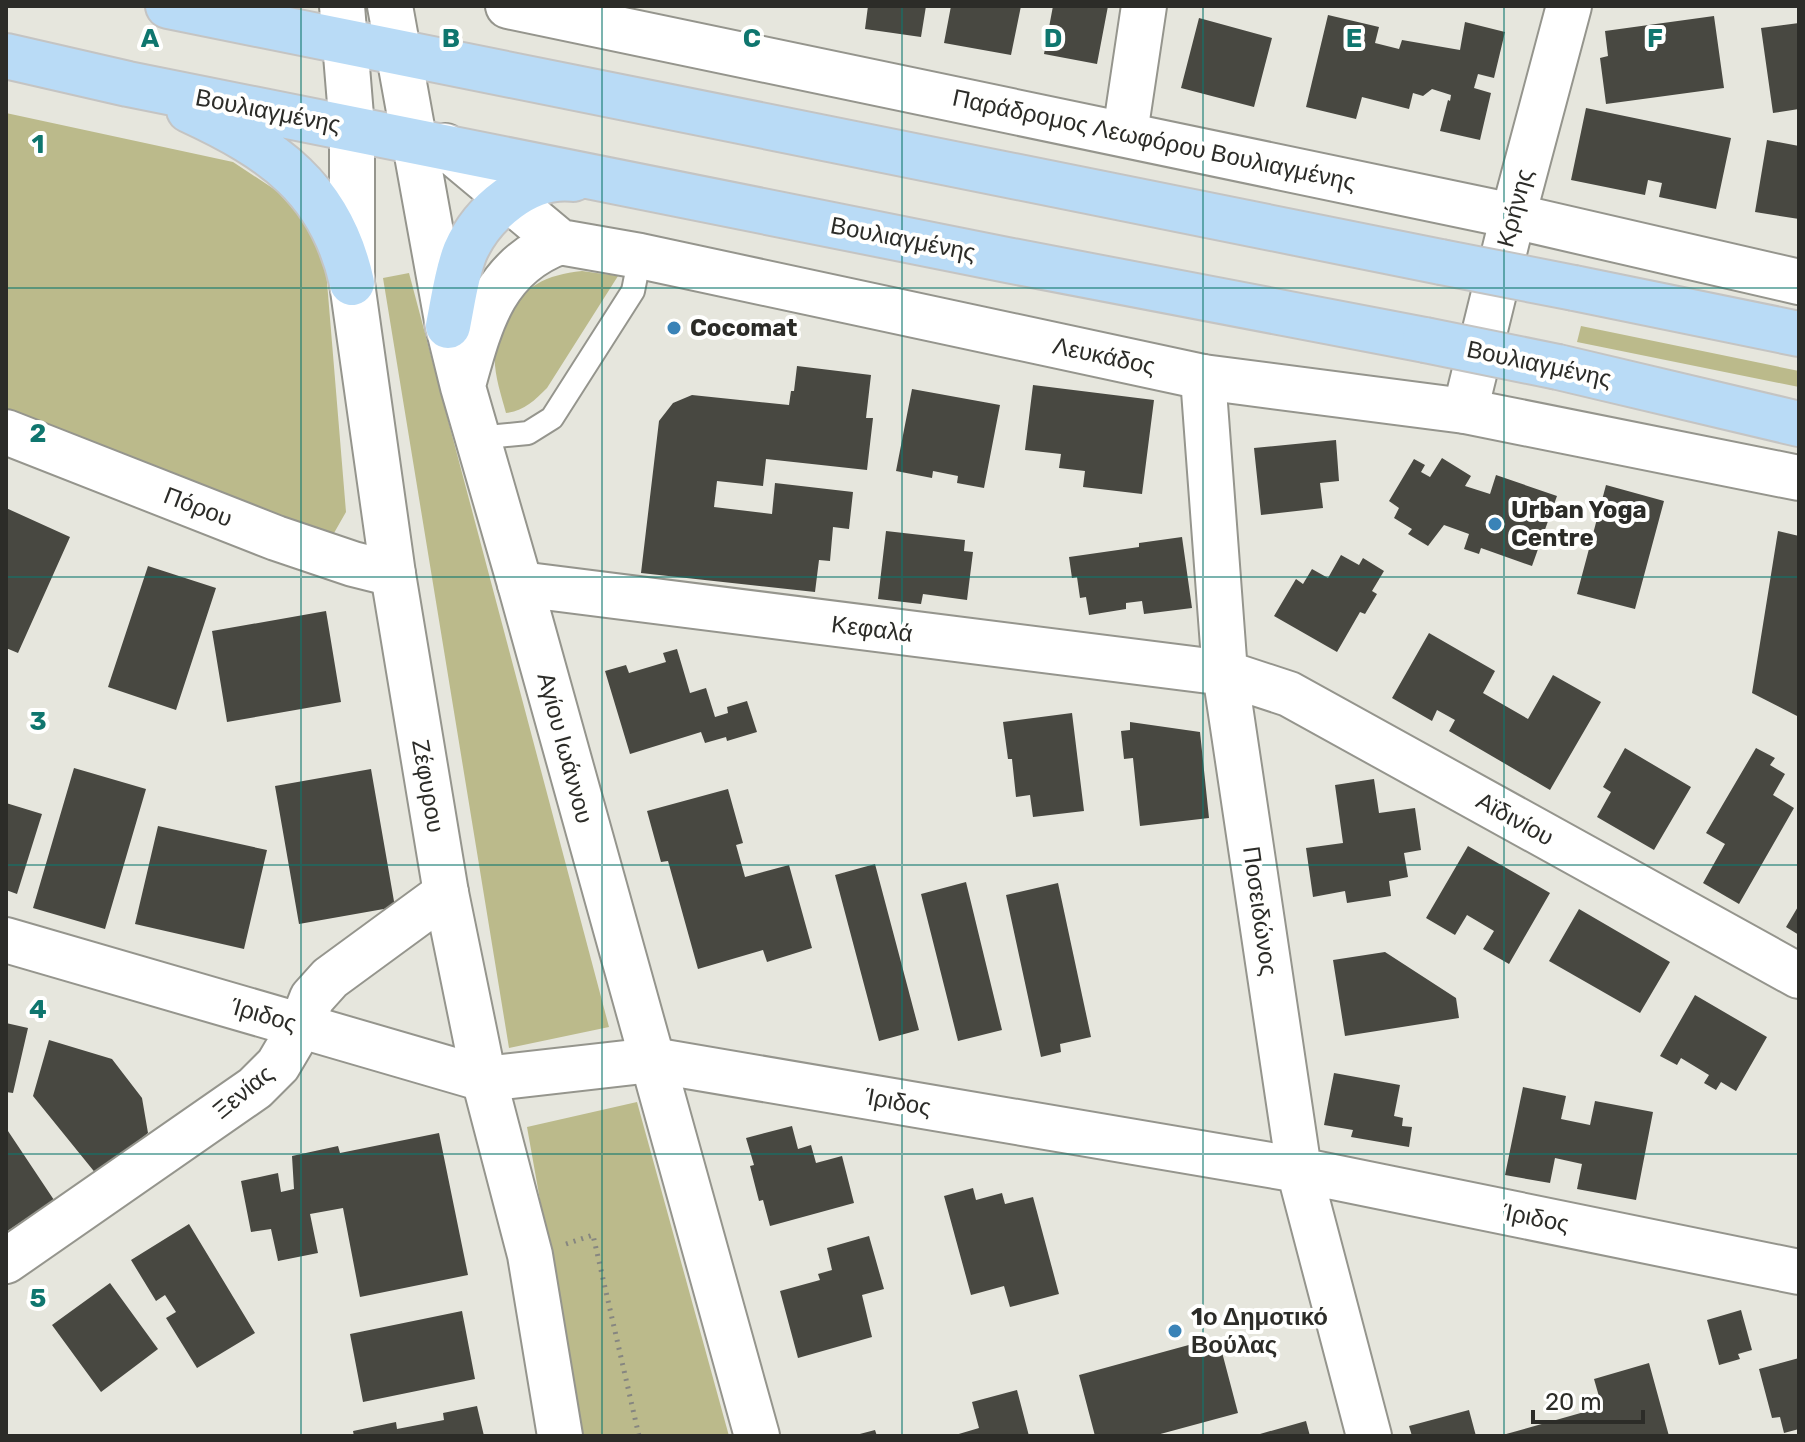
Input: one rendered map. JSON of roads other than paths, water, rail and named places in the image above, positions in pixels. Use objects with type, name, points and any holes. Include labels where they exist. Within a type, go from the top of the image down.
[{"type":"main road","points":[[168,6],[345,25],[399,54],[1799,334]]},
{"type":"main road","name":"Βουλιαγμένης","points":[[6,56],[128,84],[1558,367],[1799,424]]},
{"type":"main road","points":[[128,84],[213,121],[278,161],[321,205],[346,256],[352,283]]},
{"type":"main road","points":[[448,326],[464,255],[476,231],[508,199],[536,184],[566,178],[651,188]]},
{"type":"street","name":"Αγίου Ιωάννου","points":[[390,6],[399,54],[429,142],[448,326],[463,387],[757,1436]]},
{"type":"street","name":"Παράδρομος Λεωφόρου Βουλιαγμένης","points":[[508,6],[1125,133],[1513,216],[1799,282]]},
{"type":"street","points":[[1125,133],[1144,6]]},
{"type":"street","name":"Κρήνης","points":[[1465,411],[1569,6]]},
{"type":"street","name":"Ζέφυρου","points":[[345,25],[352,128],[352,283],[393,574],[446,893],[484,1079],[530,1255],[560,1436]]},
{"type":"street","name":"Λευκάδος","points":[[429,142],[508,199],[560,242],[640,256],[1203,377],[1465,411],[1799,478]]},
{"type":"street","points":[[463,387],[477,335],[505,278],[542,248],[560,242]]},
{"type":"street","name":"Ποσειδώνος","points":[[1203,377],[1225,673],[1299,1170],[1369,1436]]},
{"type":"street","name":"Πόρου","points":[[6,432],[276,538],[393,574]]},
{"type":"street","name":"Κεφαλά","points":[[520,584],[1225,673]]},
{"type":"street","name":"Αϊδινίου","points":[[1225,673],[1289,694],[1799,976]]},
{"type":"street","name":"Ξενίας","points":[[6,1261],[255,1088],[278,1065],[301,1026],[312,998],[330,978],[446,893]]},
{"type":"street","name":"Ίριδος","points":[[6,940],[484,1079],[652,1060],[1299,1170],[1799,1272]]},
{"type":"lane","points":[[477,438],[528,433],[552,418],[633,291],[640,256]]},
{"type":"place","name":"Cocomat","points":[[674,328]]},
{"type":"place","name":"Urban Yoga Centre","points":[[1495,524]]},
{"type":"place","name":"1ο Δημοτικό Βούλας","points":[[1175,1331]]}]
